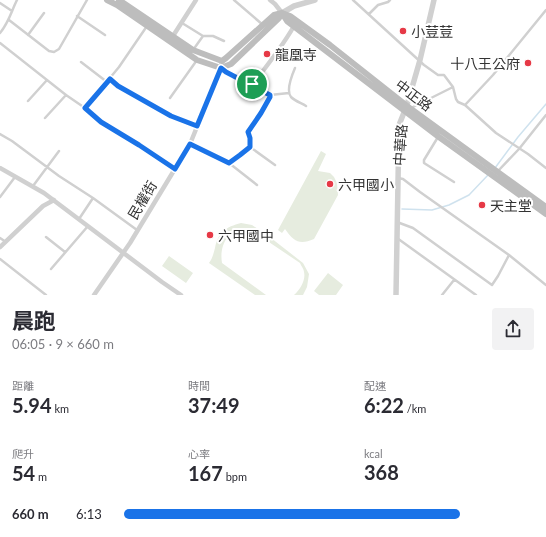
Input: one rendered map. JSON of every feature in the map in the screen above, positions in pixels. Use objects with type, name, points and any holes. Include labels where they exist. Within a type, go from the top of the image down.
[{"type":"main road","points":[[108,0],[173,36],[193,50],[221,64]]},
{"type":"main road","points":[[119,0],[197,60],[221,64],[231,64],[279,18],[282,13]]},
{"type":"main road","name":"民權街","points":[[221,64],[274,15],[282,13]]},
{"type":"main road","name":"中正路","points":[[282,13],[287,21],[496,174],[546,214]]},
{"type":"main road","name":"中正路","points":[[282,13],[290,16],[330,45],[407,108],[439,137],[546,208]]},
{"type":"street","points":[[173,36],[196,0]]},
{"type":"street","points":[[270,0],[282,13],[294,6],[315,0]]},
{"type":"street","name":"中華路","points":[[396,295],[399,125],[407,108],[434,0]]},
{"type":"street","points":[[221,64],[226,72],[252,84],[283,45],[294,26]]},
{"type":"street","name":"民權街","points":[[94,295],[137,230],[190,144],[221,64]]},
{"type":"street","points":[[0,168],[33,186],[54,200],[181,295]]},
{"type":"street","points":[[0,247],[43,206],[54,200]]},
{"type":"lane","points":[[0,33],[6,26],[17,0]]},
{"type":"lane","points":[[9,20],[50,51],[54,52],[59,49],[87,0]]},
{"type":"lane","points":[[234,0],[264,25]]},
{"type":"lane","points":[[353,0],[424,65],[438,75],[444,75],[453,87],[458,102],[465,105],[496,133],[546,168]]},
{"type":"lane","points":[[369,14],[378,5],[390,0]]},
{"type":"lane","points":[[0,2],[12,11]]},
{"type":"lane","points":[[465,105],[493,75],[546,10]]},
{"type":"lane","points":[[28,35],[44,13]]},
{"type":"lane","points":[[77,16],[105,35]]},
{"type":"lane","points":[[181,23],[203,36],[213,36],[224,41]]},
{"type":"lane","points":[[85,108],[108,80],[149,24]]},
{"type":"lane","points":[[193,50],[203,36]]},
{"type":"lane","points":[[0,43],[101,122],[175,169]]},
{"type":"lane","points":[[170,98],[197,60]]},
{"type":"lane","points":[[81,62],[108,80],[171,116],[197,126]]},
{"type":"lane","points":[[295,68],[289,88],[289,94],[292,98],[306,106]]},
{"type":"lane","points":[[28,101],[47,80]]},
{"type":"lane","points":[[252,84],[270,95],[289,94]]},
{"type":"lane","points":[[407,108],[453,87]]},
{"type":"lane","points":[[45,118],[66,95]]},
{"type":"lane","points":[[250,147],[248,132],[261,113],[270,95]]},
{"type":"lane","points":[[496,174],[519,149],[546,115]]},
{"type":"lane","points":[[0,134],[137,230]]},
{"type":"lane","points":[[439,137],[424,160],[424,163],[454,182]]},
{"type":"lane","points":[[190,144],[229,163],[258,185]]},
{"type":"lane","points":[[229,163],[250,147]]},
{"type":"lane","points":[[250,147],[275,164]]},
{"type":"lane","points":[[33,186],[59,151]]},
{"type":"lane","points":[[0,197],[15,177]]},
{"type":"lane","points":[[398,178],[403,179],[510,255],[546,285]]},
{"type":"lane","points":[[79,219],[93,198]]},
{"type":"lane","points":[[397,222],[413,228],[492,285],[510,255]]},
{"type":"lane","points":[[51,269],[88,226]]},
{"type":"lane","points":[[46,237],[65,252]]},
{"type":"lane","points":[[0,238],[6,242]]},
{"type":"lane","points":[[396,238],[476,295]]},
{"type":"lane","points":[[0,259],[46,295]]},
{"type":"lane","points":[[442,295],[454,280]]},
{"type":"shaded area","points":[[321,151],[326,154],[318,171],[330,173],[334,177],[337,183],[338,195],[314,239],[301,242],[291,237],[285,229],[282,233],[278,230]]},
{"type":"shaded area","points":[[241,223],[252,225],[303,263],[309,274],[307,287],[303,295],[294,295],[300,288],[304,278],[304,271],[300,263],[248,228],[235,231],[226,239],[222,250],[222,263],[266,295],[255,295],[209,263],[216,242],[221,234],[227,228]]},
{"type":"shaded area","points":[[169,256],[193,273],[186,283],[162,266]]},
{"type":"shaded area","points":[[328,273],[343,285],[336,295],[319,295],[314,291]]},
{"type":"waterway","points":[[495,168],[518,137],[546,104]]},
{"type":"waterway","points":[[402,209],[432,210],[449,205],[469,195],[488,175]]},
{"type":"place","name":"小荳荳","points":[[403,31]]},
{"type":"place","name":"龍凰寺","points":[[267,54]]},
{"type":"place","name":"十八王公府","points":[[528,63]]},
{"type":"place","name":"六甲國小","points":[[330,184]]},
{"type":"place","name":"天主堂","points":[[482,205]]},
{"type":"place","name":"六甲國中","points":[[210,235]]},
{"type":"route","points":[[221,68],[226,72],[252,84],[270,95],[270,97],[248,132],[250,147],[229,163],[190,144],[175,169],[101,122],[85,108],[110,79],[118,86],[152,106],[171,116],[197,126],[221,68]]}]
